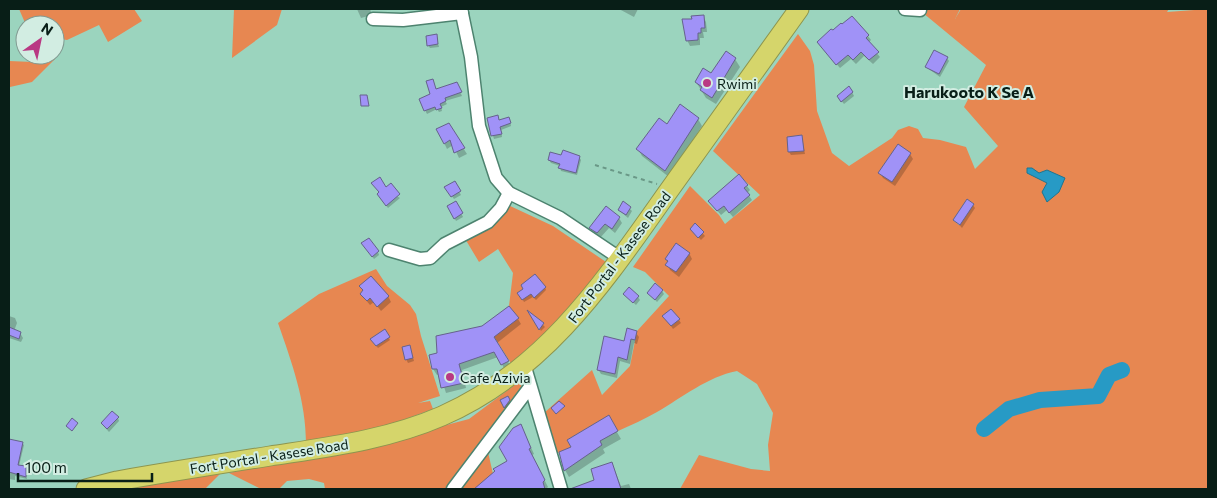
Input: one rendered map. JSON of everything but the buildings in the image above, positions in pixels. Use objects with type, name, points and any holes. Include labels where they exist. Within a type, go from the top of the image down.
[{"type":"highway","name":"Fort Portal - Kasese Road","points":[[86,489],[134,478],[319,450],[379,437],[459,408],[524,364],[543,349],[576,317],[621,259],[799,9]]},
{"type":"street","points":[[905,9],[920,10]]},
{"type":"street","points":[[373,19],[403,20],[461,11],[471,57],[479,126],[496,178],[509,193],[560,218],[621,259]]},
{"type":"street","points":[[388,250],[420,259],[430,258],[445,244],[488,222],[500,208],[509,193]]},
{"type":"street","points":[[524,364],[561,489]]},
{"type":"street","points":[[453,489],[530,387]]},
{"type":"path","points":[[595,165],[671,188]]},
{"type":"shaded area","points":[[19,9],[134,9],[142,21],[108,42],[99,25],[67,40],[65,40],[65,15],[22,15]]},
{"type":"shaded area","points":[[234,9],[282,9],[277,25],[232,58]]},
{"type":"shaded area","points":[[893,9],[960,9],[955,19],[961,9],[1169,9],[1167,12],[1208,9],[1208,489],[680,489],[699,455],[751,469],[770,471],[768,445],[773,413],[757,384],[737,371],[705,383],[652,415],[618,431],[609,416],[567,440],[577,457],[560,452],[555,454],[544,413],[592,370],[602,395],[630,366],[637,331],[669,296],[645,272],[633,267],[690,186],[719,215],[725,224],[760,195],[713,151],[798,34],[810,51],[814,65],[817,111],[832,153],[849,166],[892,138],[898,130],[909,126],[918,129],[923,138],[940,140],[966,147],[975,169],[998,146],[964,107],[986,65],[923,13],[912,14]],"holes":[[[967,199],[974,204],[959,225],[953,220]]]},
{"type":"shaded area","points":[[9,61],[15,61],[15,65],[49,65],[32,82],[10,87]]},
{"type":"shaded area","points":[[508,205],[553,226],[609,264],[514,368],[495,338],[484,326],[509,306],[513,273],[498,249],[479,262],[464,237]]},
{"type":"shaded area","points":[[376,269],[387,286],[410,305],[416,314],[440,396],[418,403],[430,401],[433,409],[362,435],[306,444],[301,397],[278,323],[319,294]]},
{"type":"shaded area","points":[[520,381],[522,388],[448,489],[325,489],[324,483],[309,479],[287,481],[279,489],[261,489],[229,473],[424,431],[469,419]]},
{"type":"shaded area","points":[[488,452],[493,474],[503,489],[458,489]]},
{"type":"shaded area","points":[[220,474],[205,489],[134,488],[173,480]]},
{"type":"water","points":[[1027,168],[1032,168],[1039,173],[1047,170],[1065,178],[1059,192],[1047,202],[1042,192],[1047,183],[1027,173]]},
{"type":"waterway","points":[[984,429],[1009,409],[1040,400],[1098,396],[1109,375],[1122,370]]},
{"type":"place","name":"Rwimi","points":[[707,83]]},
{"type":"place","name":"Cafe Azivia","points":[[450,377]]},
{"type":"district","name":"Harukooto K Se A","points":[[969,91]]}]
